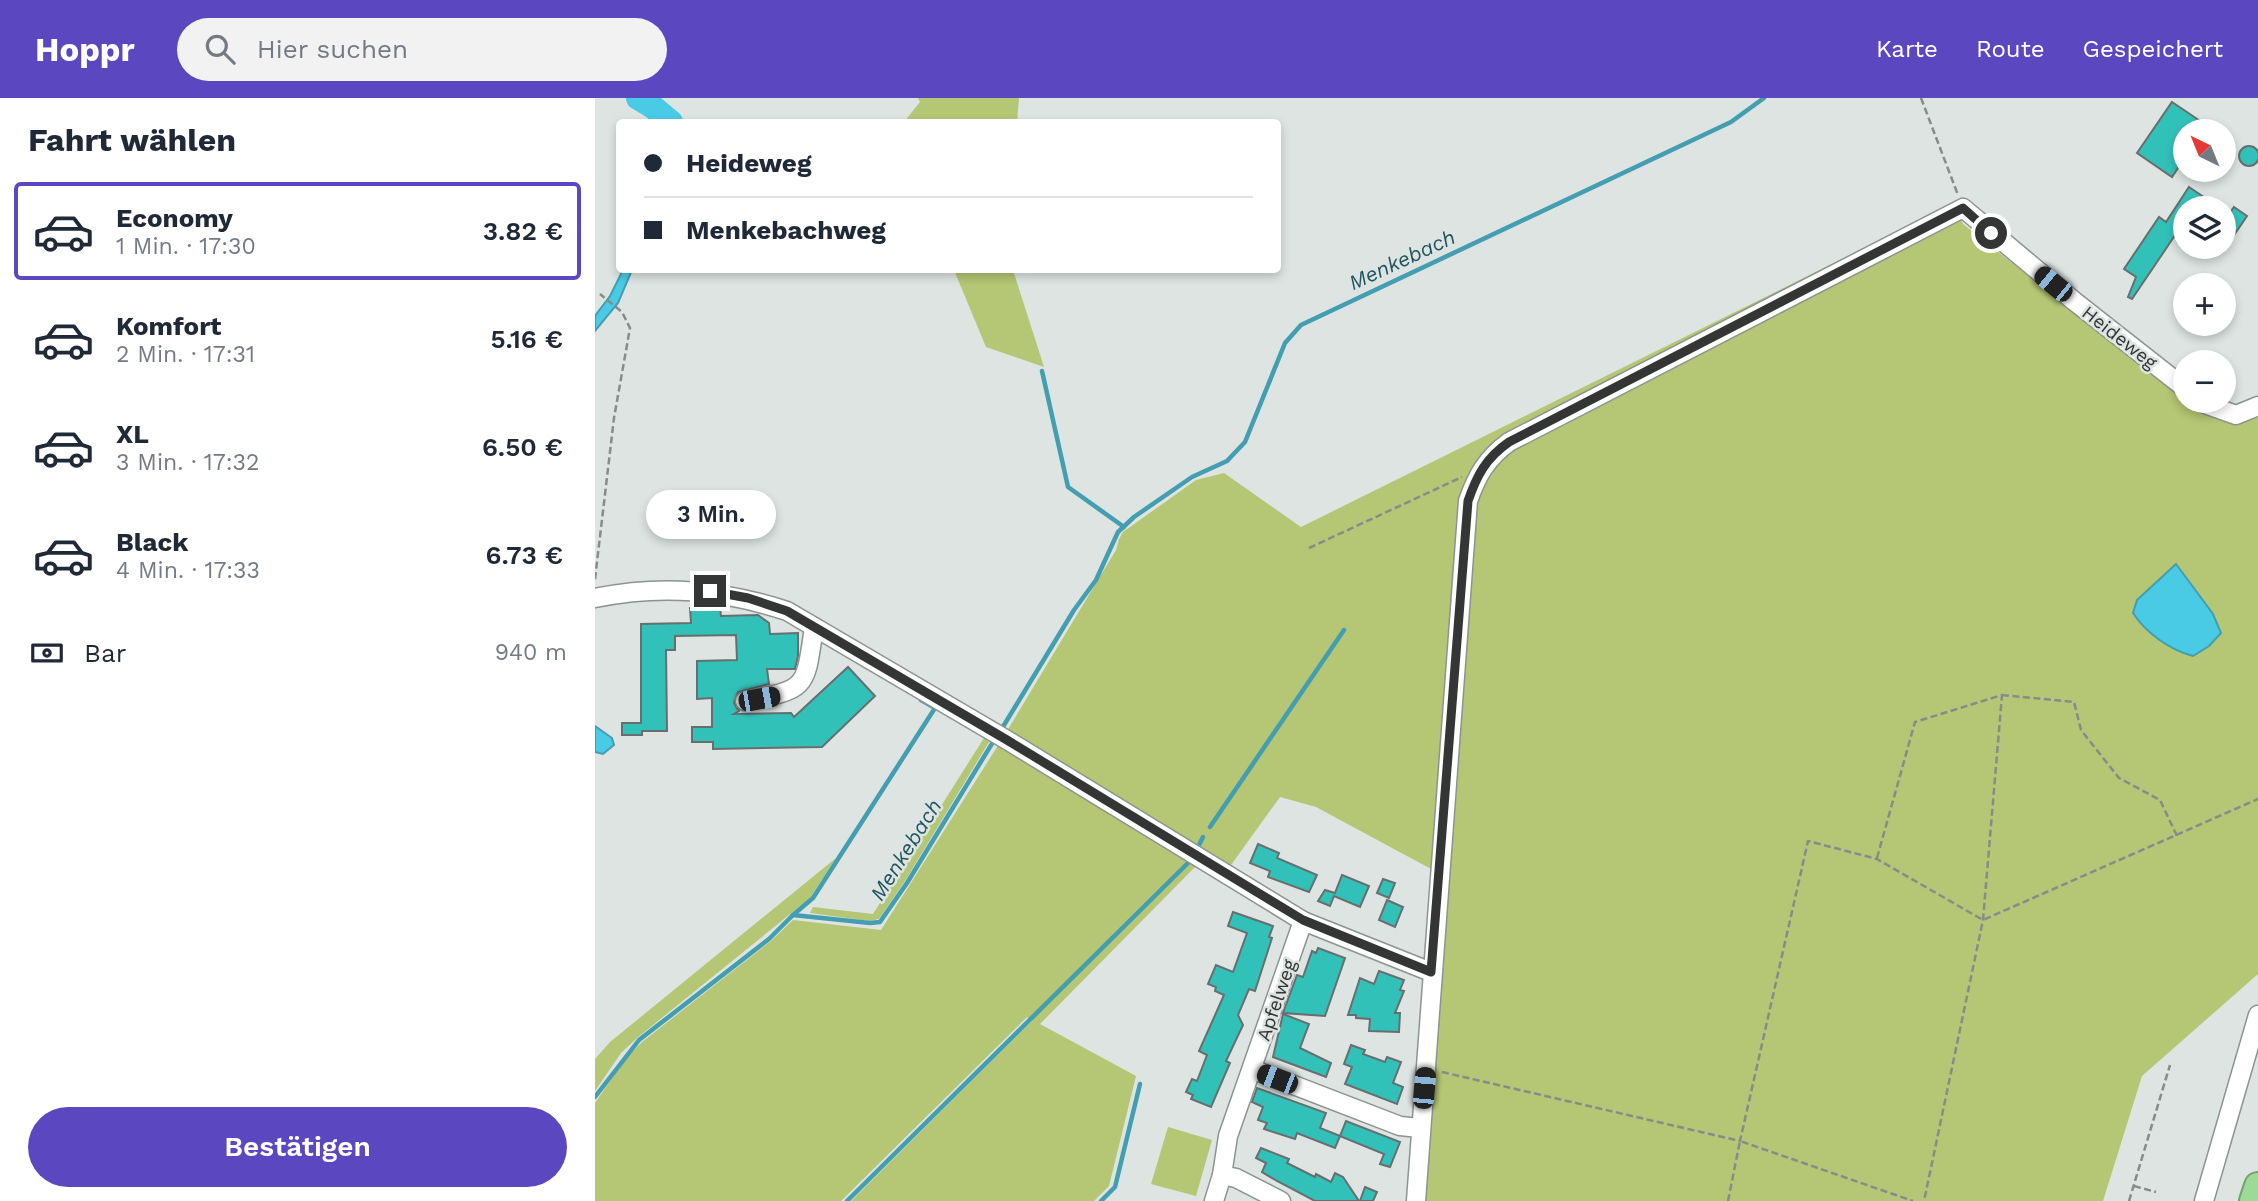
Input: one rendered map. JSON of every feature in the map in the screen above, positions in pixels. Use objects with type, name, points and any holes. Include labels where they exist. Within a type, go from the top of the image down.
[{"type":"highway","points":[[2253,1201],[2258,1186]]},
{"type":"street","name":"Heideweg","points":[[1963,208],[2074,301],[2173,379]]},
{"type":"street","points":[[1416,1201],[1468,501],[1476,476],[1492,454],[1509,442],[1963,208]]},
{"type":"street","points":[[2231,413],[2237,415],[2258,406]]},
{"type":"street","points":[[595,598],[665,590],[710,591],[748,598],[787,611],[1007,740],[1303,920],[1431,972]]},
{"type":"street","points":[[745,701],[777,695],[798,686],[808,671],[814,626]]},
{"type":"street","name":"Apfelweg","points":[[1214,1201],[1222,1175],[1228,1136],[1303,920]]},
{"type":"street","points":[[2204,1201],[2258,1015]]},
{"type":"street","points":[[1252,1069],[1400,1126],[1420,1128]]},
{"type":"street","points":[[1222,1175],[1236,1178],[1281,1201]]},
{"type":"path","points":[[1921,98],[1963,208]]},
{"type":"path","points":[[595,579],[614,418],[630,328],[622,312],[602,296]]},
{"type":"path","points":[[1309,548],[1464,476],[1476,476]]},
{"type":"path","points":[[1924,1201],[1983,920],[2002,695]]},
{"type":"path","points":[[1877,859],[1915,722],[2002,695],[2074,702],[2081,730],[2119,778],[2160,800],[2177,836]]},
{"type":"path","points":[[1983,920],[2258,799]]},
{"type":"path","points":[[1728,1201],[1808,841],[1877,859],[1983,920]]},
{"type":"path","points":[[2129,1201],[2169,1065]]},
{"type":"path","points":[[1425,1068],[1740,1141],[1913,1201]]},
{"type":"path","points":[[2134,1186],[2156,1192]]},
{"type":"green space","points":[[918,98],[1019,98],[1017,119],[906,119],[920,102]]},
{"type":"green space","points":[[1953,204],[1963,224],[2173,391],[2173,413],[2201,413],[2236,424],[2258,415],[2258,974],[2142,1076],[2103,1201],[1426,1201],[1446,877],[1316,807],[1280,797],[1231,865],[1007,731],[1116,550],[1123,532],[1196,480],[1224,473],[1301,527]]},
{"type":"green space","points":[[955,273],[1014,273],[1044,367],[986,347]]},
{"type":"green space","points":[[984,738],[989,742],[879,919],[869,921],[810,913],[813,907],[873,914]]},
{"type":"green space","points":[[999,744],[1196,866],[1040,1024],[1136,1076],[1109,1186],[1094,1201],[851,1201],[1032,1021],[1027,1017],[841,1201],[595,1201],[595,1103],[626,1058],[642,1042],[771,941],[793,920],[881,930]]},
{"type":"green space","points":[[836,858],[810,898],[637,1038],[621,1053],[595,1091],[595,1059],[610,1042]]},
{"type":"green space","points":[[1168,1127],[1212,1140],[1196,1196],[1151,1184]]},
{"type":"water","points":[[622,273],[631,273],[618,303],[595,331],[595,316],[610,296]]},
{"type":"water","points":[[2176,564],[2213,614],[2221,633],[2209,646],[2193,656],[2159,640],[2133,613],[2137,600]]},
{"type":"water","points":[[595,726],[612,738],[614,745],[603,754],[595,752]]},
{"type":"building","points":[[2172,102],[2197,119],[2173,119],[2172,177],[2137,153]]},
{"type":"building","points":[[2245,146],[2253,146],[2259,156],[2253,166],[2245,166],[2239,160],[2239,152]]},
{"type":"building","points":[[2189,187],[2202,196],[2183,196]]},
{"type":"building","points":[[2236,208],[2247,216],[2236,232]]},
{"type":"building","points":[[2173,211],[2173,238],[2132,299],[2128,297],[2136,277],[2124,269],[2159,217],[2166,222]]},
{"type":"building","points":[[720,607],[721,616],[758,615],[769,623],[770,634],[798,633],[795,669],[767,669],[769,684],[738,692],[734,703],[739,711],[734,714],[791,713],[794,717],[848,667],[875,696],[822,747],[713,749],[713,742],[692,742],[692,727],[712,727],[712,698],[697,699],[697,661],[737,660],[736,635],[675,636],[675,650],[666,650],[667,731],[642,731],[642,735],[622,735],[622,723],[641,723],[641,624],[691,623],[690,608]]},
{"type":"building","points":[[1258,844],[1279,853],[1277,858],[1317,875],[1309,892],[1268,877],[1270,871],[1250,863]]},
{"type":"building","points":[[1342,875],[1369,886],[1360,907],[1334,896],[1330,906],[1318,901],[1325,890],[1335,893]]},
{"type":"building","points":[[1383,879],[1395,883],[1389,898],[1377,893]]},
{"type":"building","points":[[1387,900],[1403,907],[1395,927],[1379,920]]},
{"type":"building","points":[[1233,912],[1273,926],[1269,937],[1272,938],[1255,991],[1249,989],[1238,1015],[1243,1025],[1226,1061],[1230,1063],[1211,1107],[1191,1099],[1193,1095],[1186,1092],[1192,1079],[1197,1081],[1207,1055],[1199,1051],[1224,995],[1208,984],[1216,965],[1233,972],[1247,933],[1228,926]]},
{"type":"building","points":[[1318,948],[1345,958],[1325,1016],[1283,1013],[1297,975],[1303,977],[1312,951],[1316,953]]},
{"type":"building","points":[[1379,971],[1404,980],[1400,990],[1404,991],[1395,1013],[1400,1013],[1399,1032],[1369,1031],[1370,1019],[1348,1015],[1360,978],[1374,984]]},
{"type":"building","points":[[1283,1014],[1309,1024],[1300,1048],[1331,1063],[1326,1077],[1273,1057]]},
{"type":"building","points":[[1351,1045],[1365,1050],[1363,1054],[1385,1062],[1387,1057],[1401,1062],[1393,1083],[1403,1087],[1397,1104],[1345,1084],[1352,1067],[1344,1064]]},
{"type":"building","points":[[1257,1088],[1326,1113],[1320,1128],[1340,1136],[1335,1148],[1297,1133],[1295,1139],[1264,1129],[1267,1123],[1258,1120],[1263,1107],[1252,1102]]},
{"type":"building","points":[[1346,1121],[1400,1142],[1390,1167],[1380,1164],[1384,1154],[1340,1136]]},
{"type":"building","points":[[1261,1148],[1289,1159],[1287,1163],[1315,1177],[1316,1174],[1331,1182],[1335,1173],[1343,1177],[1359,1201],[1315,1201],[1277,1181],[1262,1172],[1266,1163],[1256,1158]]},
{"type":"building","points":[[1365,1187],[1377,1192],[1373,1201],[1360,1201]]},
{"type":"waterway","points":[[638,98],[667,119]]},
{"type":"waterway","name":"Menkebach","points":[[1001,730],[1074,610],[1096,580],[1118,532],[1134,517],[1192,477],[1227,461],[1245,442],[1285,343],[1301,325],[1731,122],[1764,98]]},
{"type":"waterway","name":"Menkebach","points":[[1042,371],[1068,487],[1124,527]]},
{"type":"waterway","points":[[1210,827],[1344,630]]},
{"type":"waterway","points":[[793,915],[813,898],[935,708],[921,700]]},
{"type":"waterway","name":"Menkebach","points":[[595,1097],[639,1040],[769,939],[793,915],[880,922],[907,883],[996,737]]},
{"type":"waterway","points":[[1199,849],[1203,837]]},
{"type":"waterway","points":[[847,1201],[1190,861]]},
{"type":"waterway","points":[[1101,1201],[1115,1187],[1140,1084]]},
{"type":"route","points":[[710,591],[748,598],[787,611],[1007,740],[1303,920],[1431,972],[1468,501],[1476,476],[1492,454],[1509,442],[1963,208],[1991,233]]}]
